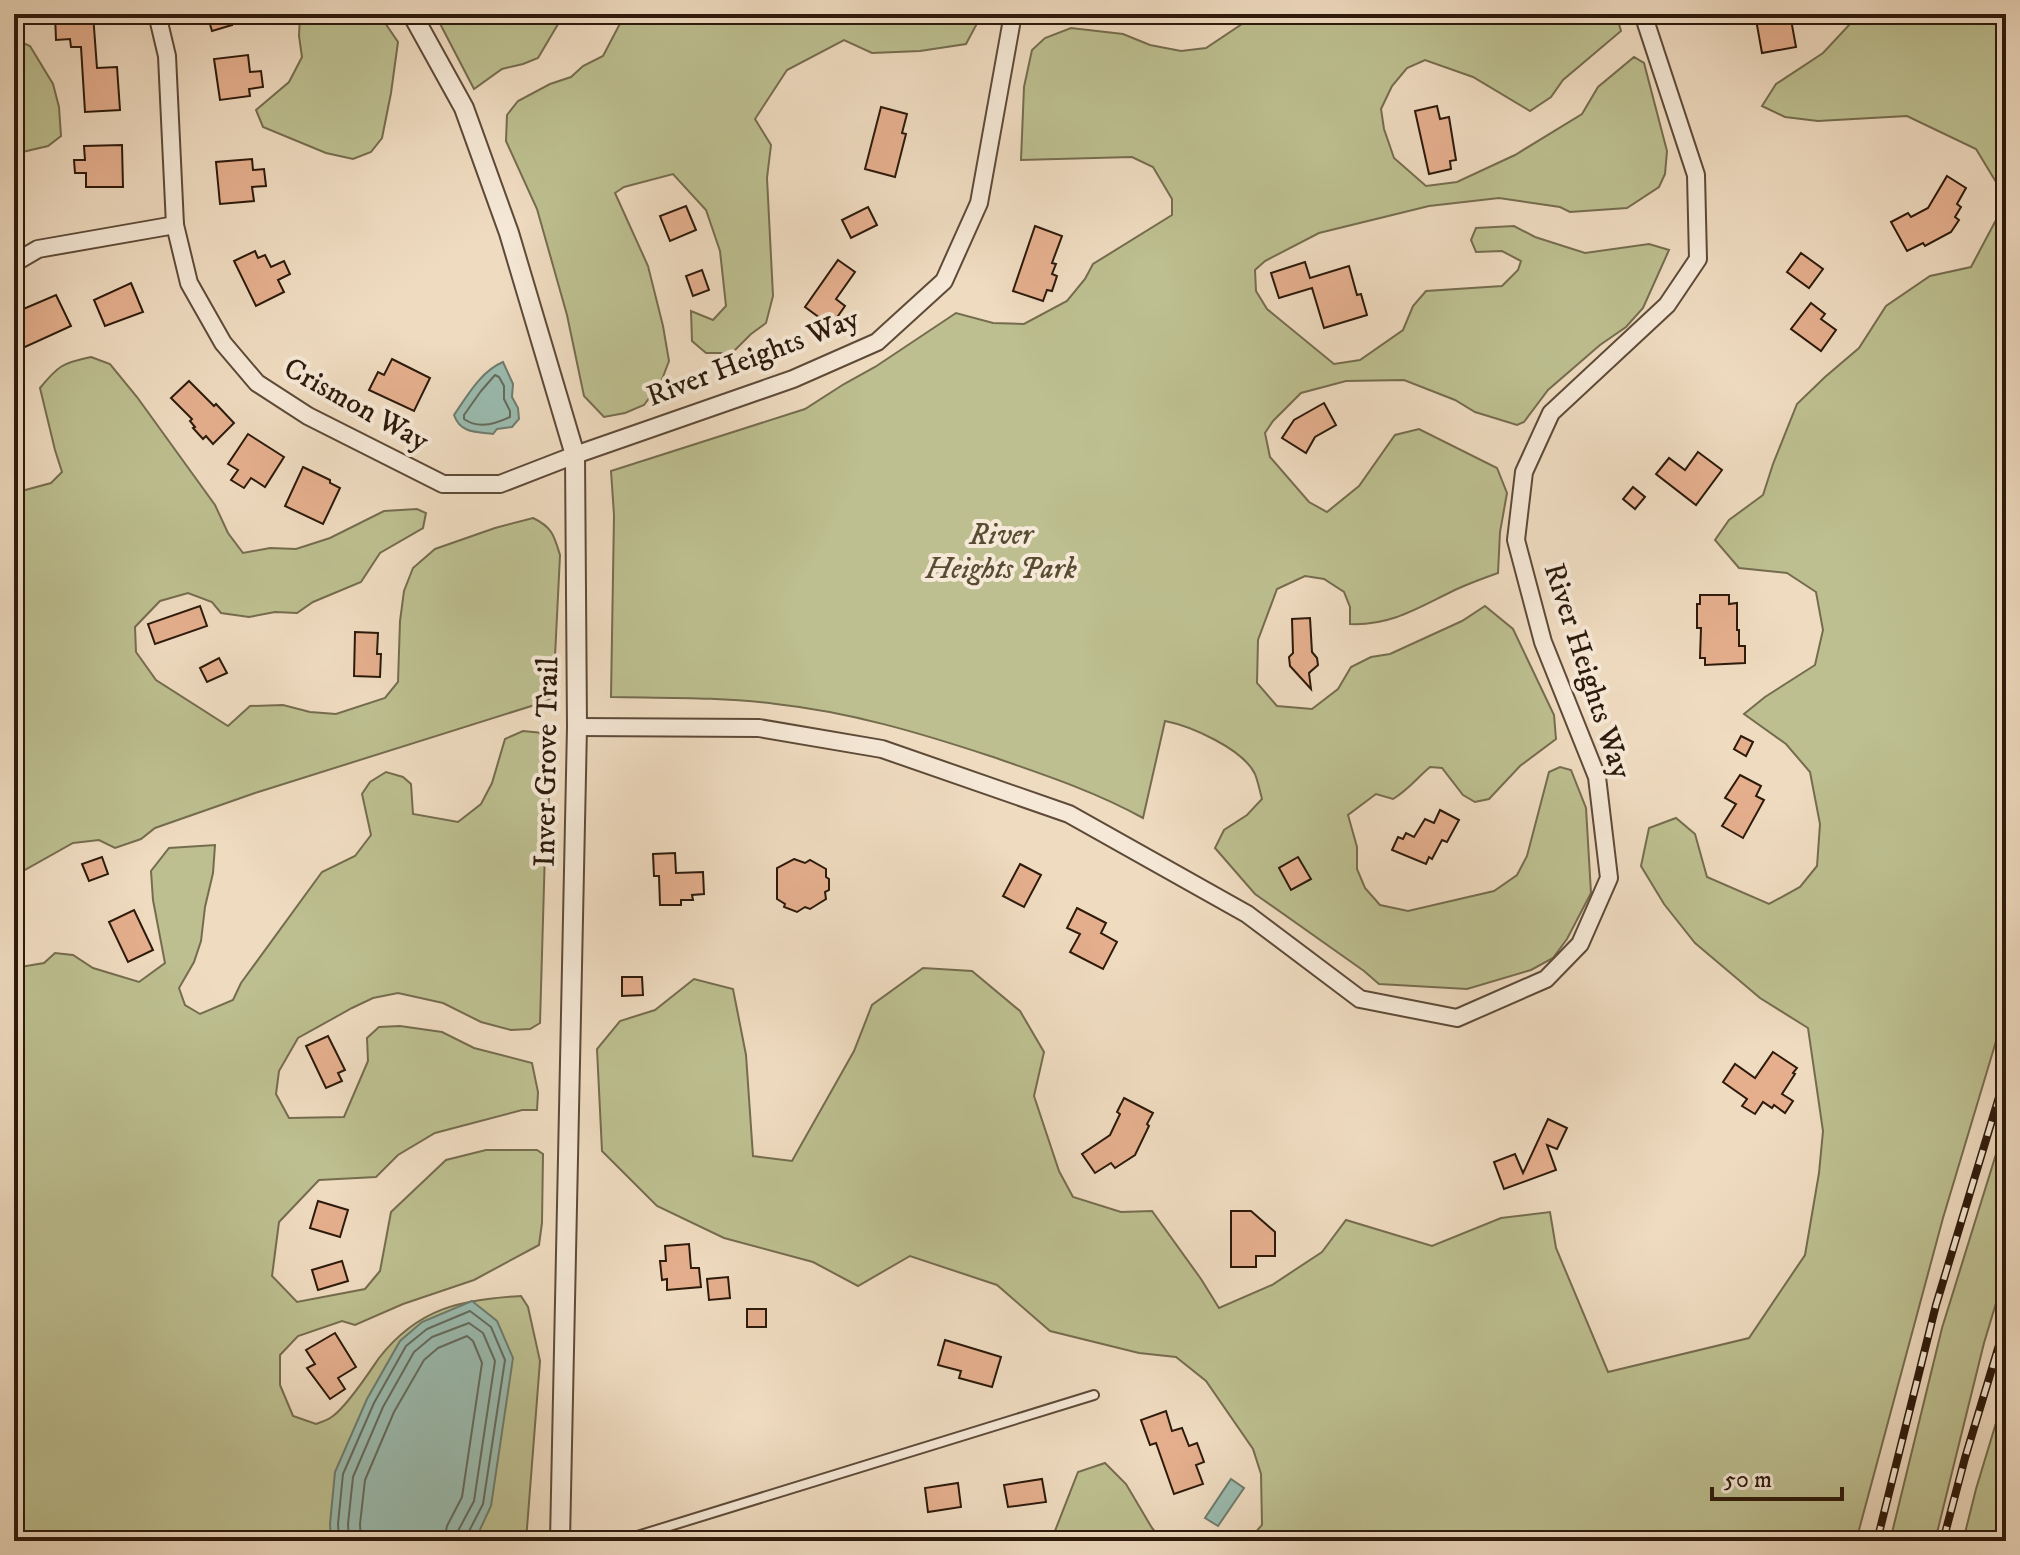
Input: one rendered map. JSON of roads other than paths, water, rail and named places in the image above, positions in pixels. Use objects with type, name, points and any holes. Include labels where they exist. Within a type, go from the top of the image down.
[{"type":"street","name":"Crismon Way","points":[[157,14],[167,56],[175,225],[189,283],[223,343],[257,383],[308,416],[443,484],[500,484],[575,455]]},
{"type":"street","name":"Inver Grove Trail","points":[[412,14],[464,108],[509,233],[575,455],[577,727],[560,1541]]},
{"type":"street","name":"River Heights Way","points":[[575,455],[793,379],[877,342],[944,281],[979,203],[1013,14]]},
{"type":"street","name":"River Heights Way","points":[[577,727],[759,728],[882,749],[1069,814],[1247,914],[1360,999],[1457,1018],[1546,979],[1580,944],[1609,878],[1597,777],[1543,642],[1516,540],[1524,472],[1551,413],[1667,305],[1698,259],[1696,175],[1643,14]]},
{"type":"street","points":[[14,263],[38,249],[175,225]]},
{"type":"lane","points":[[621,1541],[1094,1395]]},
{"type":"water","points":[[503,362],[513,384],[512,397],[519,419],[512,427],[497,429],[493,434],[464,428],[454,415],[481,378]]},
{"type":"water","points":[[472,1301],[497,1321],[513,1358],[491,1506],[477,1536],[472,1541],[331,1541],[335,1472],[367,1399],[400,1341],[422,1322]]},
{"type":"water","points":[[1231,1479],[1244,1488],[1218,1526],[1205,1518]]},
{"type":"railway","points":[[1877,1541],[1936,1305],[2006,1074]]},
{"type":"railway","points":[[1943,1541],[2006,1322]]},
{"type":"park label","name":"River Heights Park","points":[[1001,552]]}]
